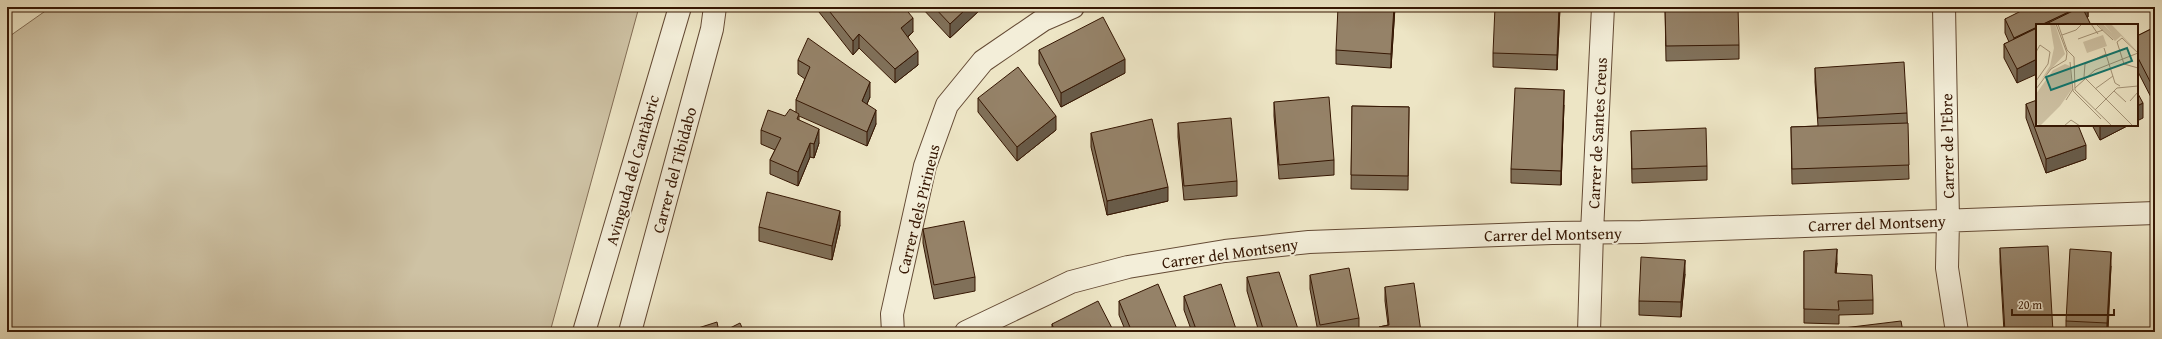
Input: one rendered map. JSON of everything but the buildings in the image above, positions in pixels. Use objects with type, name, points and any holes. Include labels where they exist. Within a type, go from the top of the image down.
[{"type":"street","name":"Avinguda del Cantàbric","points":[[584,332],[680,7]]},
{"type":"street","name":"Carrer del Tibidabo","points":[[630,332],[712,29],[715,7]]},
{"type":"street","name":"Carrer dels Pirineus","points":[[893,332],[892,314],[925,166],[947,105],[983,61],[1043,20],[1073,7]]},
{"type":"street","name":"Carrer de Santes Creus","points":[[1589,332],[1592,232],[1603,7]]},
{"type":"street","name":"Carrer de l'Ebre","points":[[1944,7],[1948,220],[1947,268],[1957,332]]},
{"type":"street","name":"Carrer del Montseny","points":[[966,332],[1071,282],[1128,267],[1225,251],[1309,242],[1592,232],[1641,232],[2155,213]]},
{"type":"shaded area","points":[[51,7],[639,7],[550,332],[7,332],[7,38]]}]
